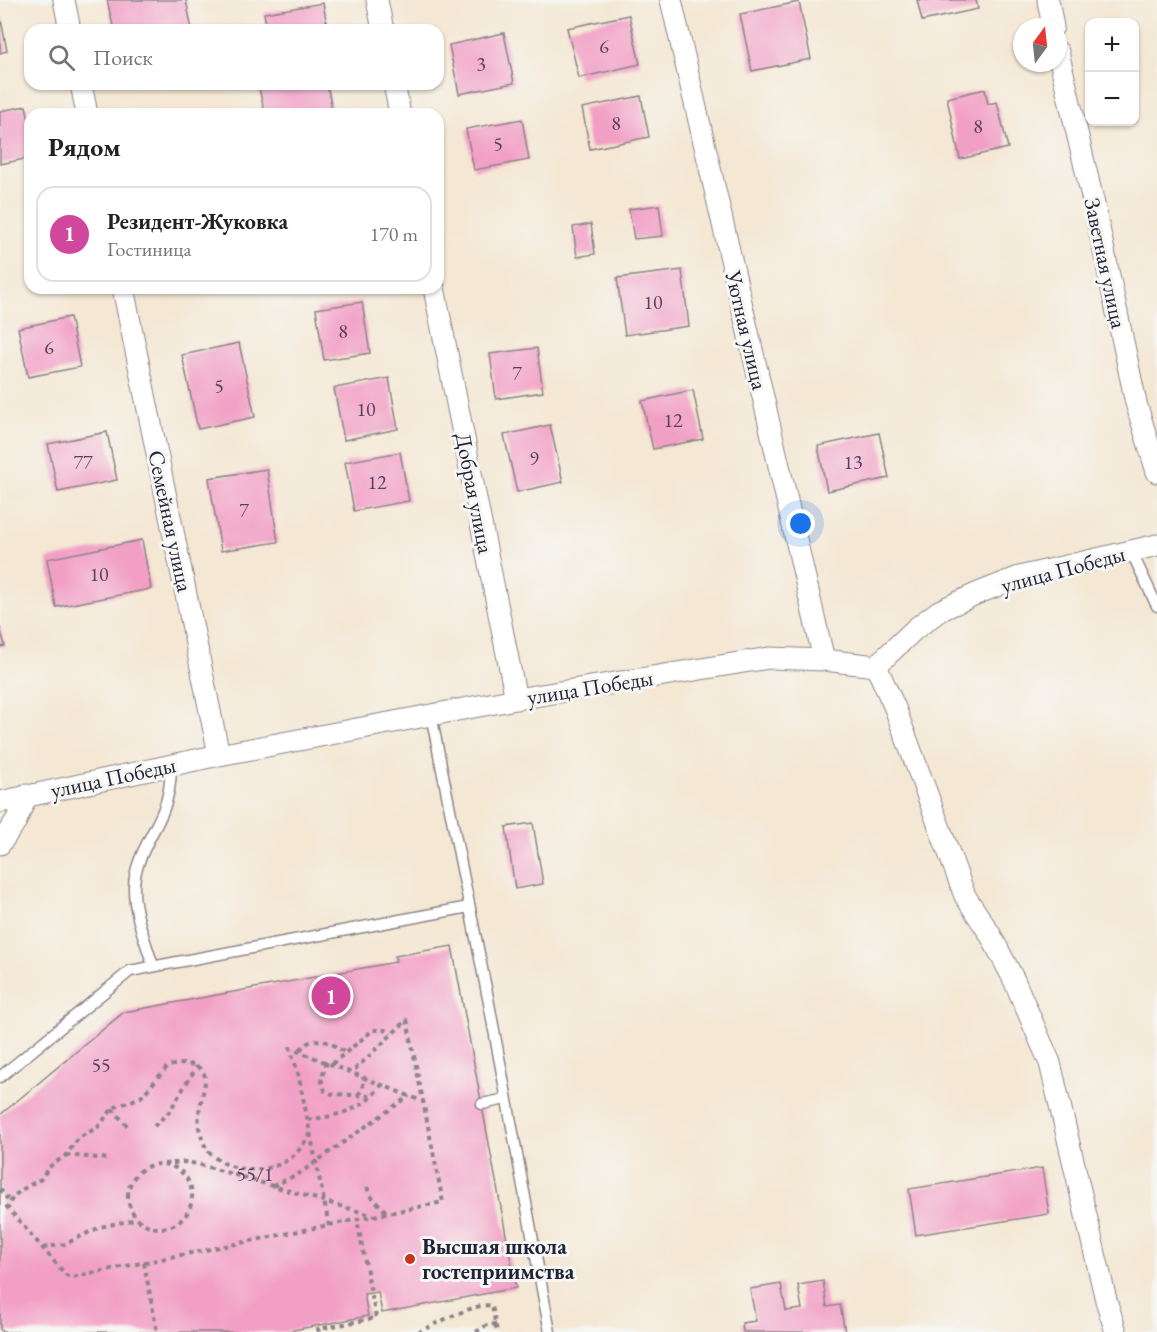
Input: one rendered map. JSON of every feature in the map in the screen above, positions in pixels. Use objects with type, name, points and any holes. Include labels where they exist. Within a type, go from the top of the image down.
[{"type":"street","points":[[64,0],[69,24]]},
{"type":"street","points":[[377,0],[382,24]]},
{"type":"street","name":"Уютная улица","points":[[671,0],[824,660]]},
{"type":"street","points":[[1048,0],[1051,18]]},
{"type":"street","name":"Заветная улица","points":[[1063,72],[1095,209],[1136,403],[1157,472]]},
{"type":"street","points":[[82,90],[86,108]]},
{"type":"street","points":[[395,90],[399,108]]},
{"type":"street","name":"Семейная улица","points":[[124,294],[219,755]]},
{"type":"street","name":"Добрая улица","points":[[435,294],[516,699]]},
{"type":"street","name":"улица Победы","points":[[0,802],[219,755],[516,699],[769,658],[824,660],[876,666],[915,629],[939,611],[976,594],[1019,577],[1157,545]]},
{"type":"street","points":[[876,666],[899,719],[964,896],[990,934],[1014,980],[1050,1063],[1106,1300],[1116,1332]]},
{"type":"street","points":[[0,844],[16,821],[27,795]]},
{"type":"lane","points":[[1131,551],[1157,606]]},
{"type":"lane","points":[[431,715],[549,1332]]},
{"type":"lane","points":[[153,966],[136,904],[134,887],[136,873],[148,840],[164,810],[170,784],[171,765]]},
{"type":"lane","points":[[0,1077],[126,973],[469,907]]},
{"type":"lane","points":[[482,1104],[506,1100]]},
{"type":"path","points":[[310,1133],[298,1151],[287,1161],[272,1168],[248,1170],[218,1159],[206,1148],[199,1130],[198,1117],[206,1079],[204,1072],[197,1066],[179,1064],[168,1066],[141,1097],[112,1110],[98,1127],[79,1138],[65,1155],[49,1167],[41,1179],[22,1189],[9,1201],[7,1207],[69,1277],[441,1203],[444,1200],[407,1020],[352,1072]]},
{"type":"path","points":[[332,1064],[373,1030],[385,1030],[390,1034]]},
{"type":"path","points":[[300,1050],[308,1041],[323,1040],[345,1053]]},
{"type":"path","points":[[329,1226],[298,1073],[290,1048],[300,1050],[424,1102]]},
{"type":"path","points":[[327,1062],[321,1079],[325,1091],[332,1094],[371,1096]]},
{"type":"path","points":[[154,1126],[169,1112],[197,1066]]},
{"type":"path","points":[[356,1096],[363,1088],[363,1077]]},
{"type":"path","points":[[308,1120],[349,1111],[364,1103],[382,1085]]},
{"type":"path","points":[[272,1186],[287,1180],[316,1162],[409,1096]]},
{"type":"path","points":[[112,1110],[130,1130]]},
{"type":"path","points":[[65,1155],[109,1159]]},
{"type":"path","points":[[164,1164],[182,1172],[188,1180],[192,1200],[183,1218],[165,1228],[155,1228],[137,1219],[128,1202],[131,1182],[136,1173],[144,1167],[164,1164],[184,1162],[198,1164],[375,1217]]},
{"type":"path","points":[[237,1176],[239,1168]]},
{"type":"path","points":[[367,1186],[371,1196],[388,1214]]},
{"type":"path","points":[[0,1189],[9,1201]]},
{"type":"path","points":[[42,1248],[65,1244],[100,1227],[137,1219]]},
{"type":"path","points":[[318,1332],[318,1329],[376,1318],[357,1220]]},
{"type":"path","points":[[144,1263],[157,1332]]},
{"type":"path","points":[[418,1332],[477,1306],[489,1304],[492,1306],[497,1332]]},
{"type":"path","points":[[476,1332],[487,1325],[496,1324]]},
{"type":"path","points":[[433,1326],[434,1332]]},
{"type":"path","points":[[318,1332],[326,1332]]},
{"type":"building","points":[[107,0],[186,0],[191,24],[113,24]]},
{"type":"building","points":[[917,0],[976,0],[978,9],[922,21]]},
{"type":"building","points":[[799,2],[811,59],[752,71],[740,14]]},
{"type":"building","points":[[323,3],[327,24],[266,24],[264,13]]},
{"type":"building","points":[[0,14],[7,51],[0,53]]},
{"type":"building","points":[[629,15],[640,64],[579,78],[567,28]]},
{"type":"building","points":[[504,33],[514,83],[459,94],[449,45]]},
{"type":"building","points":[[985,89],[988,104],[997,102],[1008,148],[960,159],[947,98]]},
{"type":"building","points":[[259,90],[328,90],[332,108],[264,108]]},
{"type":"building","points":[[641,96],[649,137],[590,149],[582,108]]},
{"type":"building","points":[[26,106],[24,108],[24,159],[0,164],[0,111]]},
{"type":"building","points":[[522,119],[529,160],[474,170],[466,129]]},
{"type":"building","points":[[659,205],[663,236],[634,239],[629,209]]},
{"type":"building","points":[[591,224],[595,254],[577,257],[573,227]]},
{"type":"building","points":[[682,270],[689,326],[625,335],[617,278]]},
{"type":"building","points":[[362,302],[370,353],[324,360],[316,309]]},
{"type":"building","points":[[70,317],[80,367],[28,377],[18,328]]},
{"type":"building","points":[[239,343],[255,417],[198,429],[182,355]]},
{"type":"building","points":[[537,348],[543,392],[496,399],[490,354]]},
{"type":"building","points":[[389,378],[398,429],[344,440],[334,388]]},
{"type":"building","points":[[693,390],[703,439],[653,449],[642,401]]},
{"type":"building","points":[[550,425],[563,482],[517,492],[504,435]]},
{"type":"building","points":[[107,432],[117,480],[58,492],[48,444]]},
{"type":"building","points":[[879,433],[889,478],[827,491],[818,446]]},
{"type":"building","points":[[400,452],[409,501],[354,511],[345,462]]},
{"type":"building","points":[[267,469],[278,542],[221,551],[209,478]]},
{"type":"building","points":[[142,540],[151,589],[56,607],[47,559]]},
{"type":"building","points":[[0,627],[5,646],[0,647]]},
{"type":"building","points":[[533,823],[543,884],[515,889],[506,827]]},
{"type":"building","points":[[452,946],[516,1288],[382,1313],[378,1292],[364,1294],[368,1316],[283,1332],[2,1332],[0,1329],[0,1115],[124,1012],[396,962],[395,956]]},
{"type":"building","points":[[1042,1168],[1049,1214],[916,1235],[909,1189]]},
{"type":"building","points":[[823,1281],[827,1307],[840,1305],[845,1332],[743,1332],[742,1323],[756,1321],[750,1289],[781,1284],[786,1311],[802,1309],[798,1285]]},
{"type":"place","name":"Резидент-Жуковка","points":[[331,996]]},
{"type":"place","name":"Высшая школа гостеприимства","points":[[410,1259]]}]
